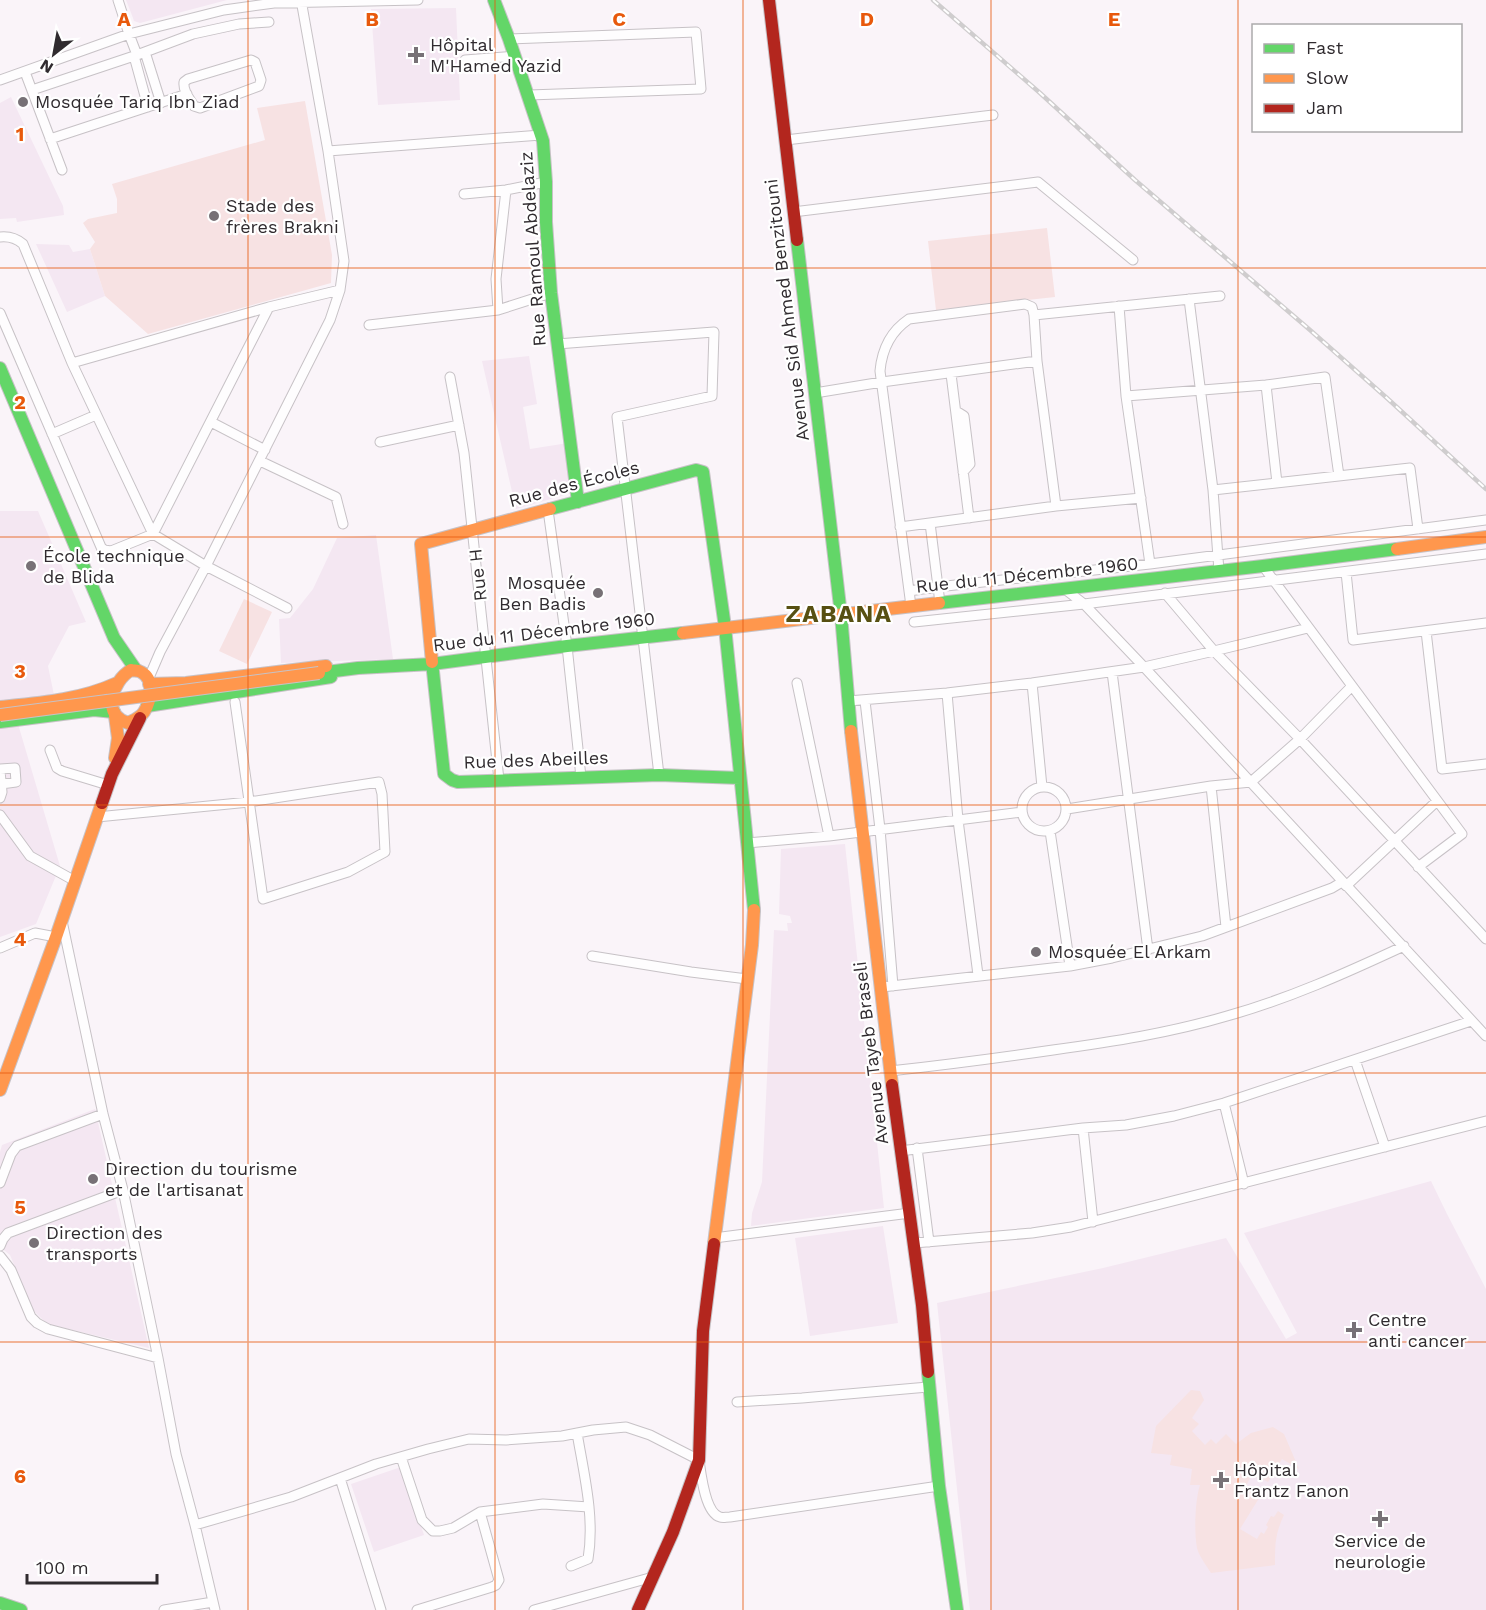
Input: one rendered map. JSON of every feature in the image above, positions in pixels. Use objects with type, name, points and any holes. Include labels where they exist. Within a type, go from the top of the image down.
[{"type":"main road","name":"Rue Ramoul Abdelaziz","points":[[494,0],[529,95],[544,148],[551,293],[578,502]]},
{"type":"main road","name":"Avenue Sid Ahmed Benzitouni","points":[[769,0],[841,615]]},
{"type":"main road","points":[[0,368],[114,638],[143,676],[150,697],[110,780],[62,921],[3,1072],[0,1090]]},
{"type":"main road","name":"Rue des Écoles","points":[[432,664],[421,544],[696,470],[703,472],[725,627]]},
{"type":"main road","name":"Rue du 11 Décembre 1960","points":[[0,715],[319,673],[432,664],[725,627],[1066,590],[1486,537]]},
{"type":"main road","name":"Avenue Tayeb Braseli","points":[[841,615],[848,701],[864,832],[887,987],[890,1071],[927,1352],[928,1387],[939,1486]]},
{"type":"main road","points":[[639,1610],[672,1533],[699,1460],[703,1331],[752,945],[754,907],[725,627]]},
{"type":"main road","points":[[114,638],[118,681]]},
{"type":"main road","name":"Rue des Abeilles","points":[[432,664],[444,774],[452,780],[458,782],[659,775],[740,778]]},
{"type":"main road","name":"Rue du 11 Décembre 1960","points":[[143,676],[166,684],[320,666],[357,669]]},
{"type":"main road","name":"Rue du 11 Décembre 1960","points":[[147,706],[322,679],[357,669]]},
{"type":"main road","points":[[110,780],[118,738],[113,693],[118,681],[126,672],[143,676]]},
{"type":"main road","points":[[0,707],[77,698],[97,692],[118,681]]},
{"type":"main road","points":[[0,722],[94,710],[115,714],[119,719],[128,723],[137,721],[140,717]]},
{"type":"main road","points":[[939,1486],[937,1513],[948,1610]]},
{"type":"main road","points":[[939,1486],[957,1610]]},
{"type":"main road","points":[[0,1603],[21,1610]]},
{"type":"street","points":[[118,0],[129,34],[161,103]]},
{"type":"street","points":[[0,80],[129,34],[224,10],[274,3],[418,0]]},
{"type":"street","points":[[143,676],[159,652],[206,566],[260,461],[330,320],[340,290],[344,261],[328,151],[301,2]]},
{"type":"street","points":[[32,90],[192,34],[239,24],[269,22]]},
{"type":"street","points":[[509,39],[696,32],[701,89],[529,95]]},
{"type":"street","points":[[139,54],[148,107]]},
{"type":"street","points":[[465,60],[514,56]]},
{"type":"street","points":[[251,60],[255,62],[261,80],[259,86],[200,108],[194,106],[187,94],[184,81],[251,60]]},
{"type":"street","points":[[25,72],[62,170]]},
{"type":"street","points":[[50,140],[187,94]]},
{"type":"street","points":[[786,140],[993,115]]},
{"type":"street","points":[[328,151],[541,135]]},
{"type":"street","points":[[464,194],[506,190],[546,182]]},
{"type":"street","points":[[793,212],[1038,182],[1133,260]]},
{"type":"street","points":[[498,310],[496,279],[506,190]]},
{"type":"street","points":[[0,237],[17,239],[24,244],[72,363],[153,534],[206,566],[287,608]]},
{"type":"street","points":[[72,363],[268,307],[340,290]]},
{"type":"street","points":[[369,325],[498,310],[551,293]]},
{"type":"street","points":[[1034,315],[1220,296]]},
{"type":"street","points":[[1189,299],[1213,490],[1220,571]]},
{"type":"street","points":[[911,606],[881,363],[893,332],[909,319],[1025,304],[1032,307],[1056,506]]},
{"type":"street","points":[[1119,306],[1126,396],[1150,564]]},
{"type":"street","points":[[0,313],[101,547],[111,551],[153,534],[268,307]]},
{"type":"street","points":[[557,344],[714,332],[712,396],[617,417],[659,775]]},
{"type":"street","points":[[815,393],[1037,361]]},
{"type":"street","points":[[951,374],[969,518]]},
{"type":"street","name":"Rue H","points":[[450,377],[465,453],[498,780]]},
{"type":"street","points":[[1126,396],[1266,385],[1325,377],[1338,476]]},
{"type":"street","points":[[1266,385],[1277,483]]},
{"type":"street","points":[[52,434],[96,415]]},
{"type":"street","points":[[211,422],[265,450]]},
{"type":"street","points":[[381,442],[459,425]]},
{"type":"street","points":[[260,461],[336,497],[343,524]]},
{"type":"street","points":[[1213,490],[1410,468],[1418,529]]},
{"type":"street","points":[[900,527],[1056,506],[1140,498]]},
{"type":"street","points":[[548,510],[567,646],[581,777]]},
{"type":"street","points":[[909,591],[1150,564],[1486,520]]},
{"type":"street","points":[[930,523],[940,603]]},
{"type":"street","points":[[914,622],[1084,604],[1486,554]]},
{"type":"street","points":[[1263,566],[1462,834],[1418,867]]},
{"type":"street","points":[[1346,572],[1353,640],[1486,623]]},
{"type":"street","points":[[1066,590],[1084,604],[1144,667],[1344,884],[1472,1021],[1485,1032]]},
{"type":"street","points":[[1165,593],[1214,651],[1486,939]]},
{"type":"street","points":[[848,701],[948,693],[1144,667],[1308,628]]},
{"type":"street","points":[[1426,632],[1442,769],[1486,764]]},
{"type":"street","points":[[1112,672],[1148,950]]},
{"type":"street","points":[[797,683],[829,836]]},
{"type":"street","points":[[1032,683],[1042,787]]},
{"type":"street","points":[[1067,809],[1211,786],[1251,783],[1300,740],[1351,687]]},
{"type":"street","points":[[948,693],[958,820],[978,975]]},
{"type":"street","points":[[865,701],[880,829],[887,987],[1070,966],[1202,936],[1344,884],[1437,801]]},
{"type":"street","points":[[97,817],[249,802],[379,782],[382,794],[385,852],[348,872],[263,899],[249,802],[235,702]]},
{"type":"street","points":[[50,750],[57,768],[62,771],[110,780]]},
{"type":"street","points":[[0,798],[2,792],[1,783],[0,770],[15,768],[16,782],[1,783]]},
{"type":"street","points":[[1211,786],[1226,927]]},
{"type":"street","points":[[1042,787],[1054,789],[1059,793],[1067,809],[1062,823],[1050,831],[1042,832],[1029,825],[1022,812],[1025,798],[1035,789],[1042,787]]},
{"type":"street","points":[[747,843],[829,836],[1022,812]]},
{"type":"street","points":[[0,815],[30,856],[75,881]]},
{"type":"street","points":[[1050,831],[1070,966]]},
{"type":"street","points":[[62,921],[103,1114],[123,1190],[176,1454],[214,1606],[164,1610]]},
{"type":"street","points":[[0,948],[35,933],[56,937]]},
{"type":"street","points":[[890,1071],[1099,1044],[1183,1027],[1226,1016],[1333,979],[1404,946]]},
{"type":"street","points":[[592,956],[747,979]]},
{"type":"street","points":[[900,1150],[1126,1125],[1151,1120],[1224,1103],[1472,1021]]},
{"type":"street","points":[[1355,1060],[1385,1147]]},
{"type":"street","points":[[1224,1103],[1244,1184]]},
{"type":"street","points":[[0,1183],[11,1154],[17,1146],[103,1114]]},
{"type":"street","points":[[914,1243],[1032,1233],[1071,1227],[1486,1121]]},
{"type":"street","points":[[1083,1128],[1093,1222]]},
{"type":"street","points":[[917,1148],[929,1242]]},
{"type":"street","points":[[0,1246],[8,1233],[123,1190]]},
{"type":"street","points":[[714,1238],[910,1213]]},
{"type":"street","points":[[0,1256],[11,1270],[31,1317],[37,1323],[48,1329],[158,1358]]},
{"type":"street","points":[[737,1402],[928,1387]]},
{"type":"street","points":[[195,1526],[291,1497],[376,1464],[428,1449],[469,1440],[562,1436],[606,1428],[626,1427],[650,1435],[699,1460],[706,1496],[713,1513],[720,1517],[939,1486]]},
{"type":"street","points":[[571,1566],[588,1559],[590,1545],[589,1508],[578,1433]]},
{"type":"street","points":[[401,1458],[422,1520],[433,1531],[453,1527],[480,1512],[543,1504],[589,1508]]},
{"type":"street","points":[[340,1478],[381,1610]]},
{"type":"street","points":[[688,1488],[706,1496]]},
{"type":"street","points":[[417,1610],[496,1585],[499,1580],[480,1512]]},
{"type":"street","points":[[534,1610],[653,1577]]},
{"type":"shaded area","points":[[126,0],[227,0],[140,23],[134,21]]},
{"type":"shaded area","name":"Hôpital M'Hamed Yazid","points":[[456,8],[460,100],[378,105],[371,9]]},
{"type":"shaded area","points":[[11,97],[63,206],[64,215],[17,222],[16,218],[0,219],[0,103]]},
{"type":"shaded area","name":"Stade des frères Brakni","points":[[305,101],[332,255],[331,283],[148,334],[105,296],[90,249],[95,242],[83,223],[88,219],[117,213],[117,199],[112,184],[265,140],[257,108]]},
{"type":"shaded area","points":[[1047,228],[1055,297],[936,310],[928,241]]},
{"type":"shaded area","points":[[36,244],[69,245],[73,252],[90,249],[105,296],[67,312]]},
{"type":"shaded area","points":[[529,356],[537,404],[523,407],[530,449],[568,443],[575,492],[516,509],[482,361]]},
{"type":"shaded area","name":"École technique de Blida","points":[[0,511],[38,511],[86,622],[69,626],[48,666],[54,695],[0,701]]},
{"type":"shaded area","points":[[376,535],[393,659],[281,663],[279,619],[290,618],[313,589],[337,538]]},
{"type":"shaded area","points":[[244,599],[272,612],[247,664],[219,651]]},
{"type":"shaded area","points":[[18,724],[60,866],[36,924],[0,937],[0,727]]},
{"type":"shaded area","points":[[845,844],[884,1208],[751,1226],[752,1213],[762,1182],[774,930],[788,931],[787,923],[792,923],[790,916],[779,914],[781,849]]},
{"type":"shaded area","points":[[95,1109],[149,1348],[47,1324],[33,1310],[10,1255],[0,1247],[0,1152],[2,1145]]},
{"type":"shaded area","name":"Hôpital Frantz Fanon","points":[[1431,1181],[1486,1289],[1486,1610],[970,1610],[937,1303],[1103,1268],[1226,1238],[1286,1339],[1297,1333],[1244,1233]]},
{"type":"shaded area","points":[[883,1226],[898,1323],[810,1336],[795,1238]]},
{"type":"shaded area","points":[[1191,1390],[1200,1391],[1204,1400],[1192,1418],[1199,1424],[1192,1431],[1205,1445],[1211,1439],[1216,1444],[1226,1434],[1236,1444],[1251,1433],[1273,1427],[1284,1434],[1299,1469],[1282,1459],[1268,1482],[1252,1474],[1246,1486],[1261,1495],[1240,1529],[1257,1539],[1261,1532],[1264,1534],[1271,1516],[1274,1517],[1278,1511],[1284,1515],[1276,1539],[1275,1565],[1211,1573],[1199,1554],[1195,1525],[1200,1485],[1190,1485],[1192,1469],[1170,1465],[1172,1455],[1151,1453],[1156,1426]]},
{"type":"shaded area","points":[[401,1467],[424,1535],[374,1552],[351,1484]]},
{"type":"railway","points":[[933,0],[1135,180],[1310,330],[1486,489]]},
{"type":"traffic: fast","points":[[494,0],[543,141],[551,293],[578,502]]},
{"type":"traffic: fast","points":[[797,240],[841,615],[851,731]]},
{"type":"traffic: fast","points":[[0,368],[114,638],[136,670]]},
{"type":"traffic: fast","points":[[550,509],[696,470],[703,472],[725,627],[754,910]]},
{"type":"traffic: fast","points":[[939,603],[1397,549]]},
{"type":"traffic: fast","points":[[319,673],[358,668],[432,664],[683,633]]},
{"type":"traffic: fast","points":[[432,662],[444,774],[452,780],[458,782],[659,775],[740,778]]},
{"type":"traffic: fast","points":[[147,706],[331,677]]},
{"type":"traffic: fast","points":[[0,722],[94,710],[114,712]]},
{"type":"traffic: fast","points":[[928,1372],[939,1486]]},
{"type":"traffic: fast","points":[[939,1486],[957,1610]]},
{"type":"traffic: fast","points":[[0,1603],[21,1610]]},
{"type":"traffic: slow","points":[[432,662],[421,544],[550,509]]},
{"type":"traffic: slow","points":[[1397,549],[1486,537]]},
{"type":"traffic: slow","points":[[683,633],[939,603]]},
{"type":"traffic: slow","points":[[149,684],[186,683],[326,666]]},
{"type":"traffic: slow","points":[[131,670],[140,671],[145,675],[150,690],[144,712],[128,723],[114,713],[112,698],[119,682],[131,670]]},
{"type":"traffic: slow","points":[[0,715],[319,673]]},
{"type":"traffic: slow","points":[[0,707],[74,697],[117,683]]},
{"type":"traffic: slow","points":[[115,716],[118,738],[115,758]]},
{"type":"traffic: slow","points":[[851,731],[892,1085]]},
{"type":"traffic: slow","points":[[0,1090],[102,803]]},
{"type":"traffic: slow","points":[[714,1244],[752,945],[754,910]]},
{"type":"traffic: jam","points":[[769,0],[797,240]]},
{"type":"traffic: jam","points":[[102,803],[112,774],[140,718]]},
{"type":"traffic: jam","points":[[892,1085],[922,1305],[928,1372]]},
{"type":"traffic: jam","points":[[638,1610],[673,1532],[699,1460],[703,1331],[714,1244]]},
{"type":"place","name":"Hôpital M'Hamed Yazid","points":[[416,55]]},
{"type":"place","name":"Mosquée Tariq Ibn Ziad","points":[[23,102]]},
{"type":"place","name":"Stade des frères Brakni","points":[[214,216]]},
{"type":"place","name":"École technique de Blida","points":[[31,566]]},
{"type":"place","name":"Mosquée Ben Badis","points":[[598,593]]},
{"type":"place","name":"Mosquée El Arkam","points":[[1036,952]]},
{"type":"place","name":"Direction du tourisme et de l'artisanat","points":[[93,1179]]},
{"type":"place","name":"Direction des transports","points":[[34,1243]]},
{"type":"place","name":"Centre anti cancer","points":[[1354,1330]]},
{"type":"place","name":"Hôpital Frantz Fanon","points":[[1221,1480]]},
{"type":"place","name":"Service de neurologie","points":[[1380,1519]]},
{"type":"district","name":"ZABANA","points":[[839,614]]}]
